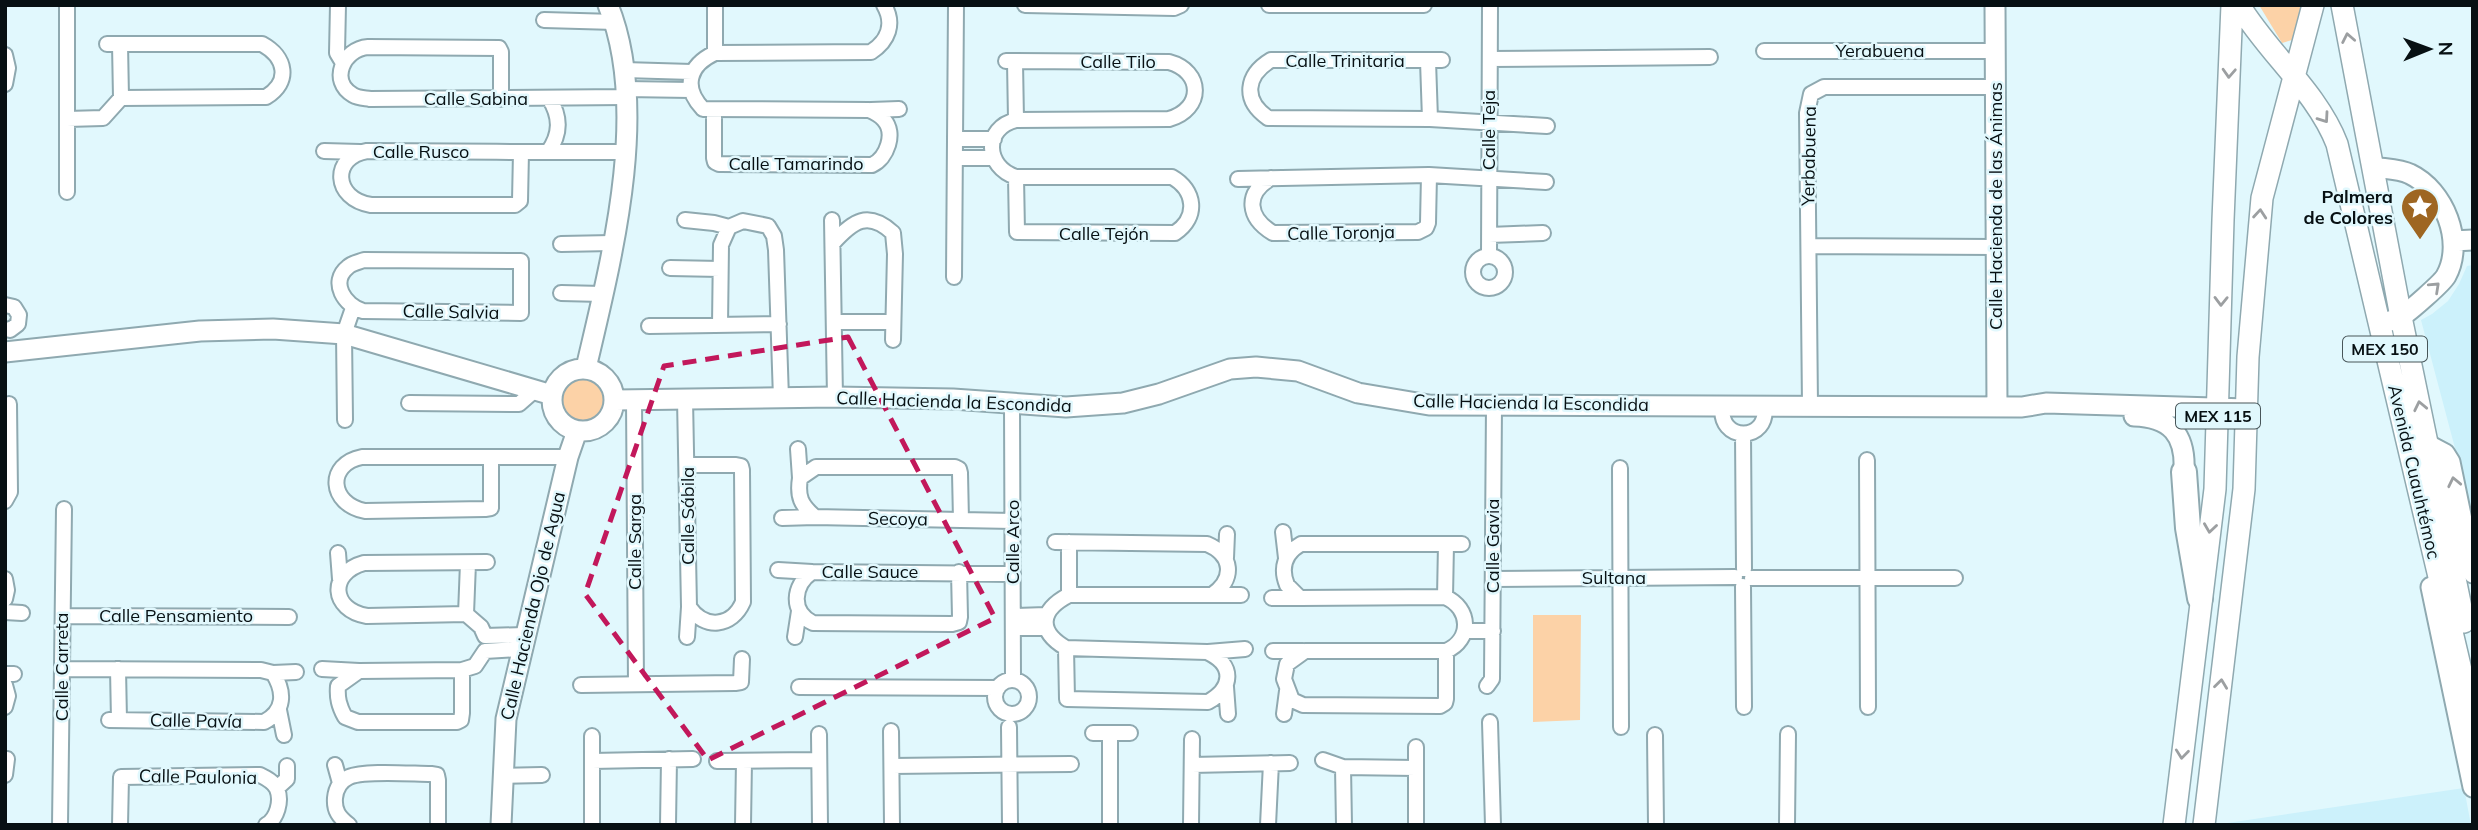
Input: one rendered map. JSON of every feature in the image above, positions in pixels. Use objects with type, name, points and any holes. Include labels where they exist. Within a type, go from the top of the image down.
[{"type":"highway","points":[[2184,472],[2188,528],[2200,598]]},
{"type":"main road","name":"MEX 115","points":[[2174,825],[2215,489],[2222,220],[2232,5]]},
{"type":"main road","name":"Avenida Cuauhtémoc","points":[[2239,5],[2260,39],[2330,125],[2337,144],[2380,325],[2420,450],[2473,665]]},
{"type":"main road","name":"MEX 115","points":[[2204,825],[2243,502],[2248,357],[2262,198],[2313,5]]},
{"type":"main road","name":"Avenida Cuauhtémoc","points":[[2342,5],[2402,317],[2420,450],[2473,721]]},
{"type":"street","points":[[67,192],[68,5]]},
{"type":"street","points":[[338,5],[337,53],[342,68]]},
{"type":"street","points":[[715,5],[715,53]]},
{"type":"street","points":[[884,5],[890,21],[888,34],[880,46],[871,52],[715,53],[701,60],[691,81],[695,101],[703,109],[900,109]]},
{"type":"street","points":[[954,277],[956,5]]},
{"type":"street","points":[[1025,5],[1174,8],[1181,5]]},
{"type":"street","points":[[1269,5],[1424,5]]},
{"type":"street","name":"Calle Teja","points":[[1489,256],[1490,5]]},
{"type":"street","name":"Calle Hacienda de las Ánimas","points":[[1996,5],[1997,406]]},
{"type":"street","points":[[544,20],[611,14],[625,85],[626,152],[623,188],[586,368]]},
{"type":"street","points":[[67,119],[103,118],[121,98],[266,97],[279,88],[281,61],[276,53],[262,44],[114,44],[121,98]]},
{"type":"street","points":[[342,68],[347,56],[360,47],[499,48],[502,52],[500,99]]},
{"type":"street","name":"Yerabuena","points":[[1764,51],[1996,51]]},
{"type":"street","points":[[1490,59],[1710,57]]},
{"type":"street","name":"Calle Trinitaria","points":[[1430,119],[1435,60],[1271,60],[1254,74],[1250,87],[1252,102],[1259,112],[1268,118],[1430,119],[1547,126]]},
{"type":"street","name":"Calle Tilo","points":[[1010,61],[1169,62],[1178,64],[1190,74],[1195,93],[1185,112],[1169,119],[1016,120],[1010,61]]},
{"type":"street","points":[[5,84],[7,62]]},
{"type":"street","name":"Calle Sabina","points":[[342,68],[346,89],[352,94],[370,99],[549,98],[625,85]]},
{"type":"street","points":[[625,85],[691,81]]},
{"type":"street","name":"Yerbabuena","points":[[1810,405],[1807,113],[1811,94],[1824,88],[1996,87]]},
{"type":"street","points":[[548,152],[555,143],[558,119],[549,98]]},
{"type":"street","name":"Calle Tamarindo","points":[[714,110],[715,162],[872,165],[881,161],[889,133],[883,119],[869,110]]},
{"type":"street","points":[[1016,120],[999,128],[993,149],[1005,174],[1016,177]]},
{"type":"street","points":[[955,149],[993,149]]},
{"type":"street","points":[[324,151],[361,152]]},
{"type":"street","name":"Calle Rusco","points":[[521,152],[519,204],[370,205],[357,203],[346,195],[341,183],[343,167],[361,152],[521,152],[548,152],[626,152]]},
{"type":"street","points":[[2373,167],[2409,173],[2426,185],[2463,241],[2446,277],[2402,317],[2380,325]]},
{"type":"street","points":[[1238,179],[1429,175],[1546,182]]},
{"type":"street","name":"Calle Toronja","points":[[1271,178],[1255,191],[1252,201],[1254,215],[1262,226],[1273,233],[1418,232],[1429,223],[1429,175]]},
{"type":"street","name":"Calle Tejón","points":[[1016,177],[1172,177],[1186,187],[1192,204],[1188,220],[1172,234],[1017,232],[1016,177]]},
{"type":"street","points":[[685,220],[729,227],[743,221],[756,222],[768,226],[774,236],[781,398]]},
{"type":"street","points":[[832,220],[835,397]]},
{"type":"street","points":[[833,243],[852,224],[867,220],[881,222],[893,233],[893,340]]},
{"type":"street","points":[[720,325],[721,245],[729,227]]},
{"type":"street","points":[[1489,235],[1543,233]]},
{"type":"street","points":[[561,244],[612,243]]},
{"type":"street","points":[[1809,246],[1996,247]]},
{"type":"street","name":"Calle Salvia","points":[[364,260],[521,261],[521,313],[363,311],[353,308],[345,302],[340,289],[342,274],[350,265],[364,260]]},
{"type":"street","points":[[670,268],[720,270]]},
{"type":"street","points":[[561,293],[602,295]]},
{"type":"street","points":[[5,305],[14,307],[19,314],[18,324],[8,329],[7,352],[200,331],[273,329],[344,334],[543,392],[557,418],[566,427],[577,431],[588,432],[599,428],[625,400],[614,391],[603,375],[586,368],[575,369],[564,375],[556,384],[543,392],[519,404],[409,403]]},
{"type":"street","points":[[345,420],[344,334],[353,308]]},
{"type":"street","points":[[835,322],[893,323]]},
{"type":"street","points":[[649,326],[779,324]]},
{"type":"street","name":"Calle Hacienda la Escondida","points":[[625,400],[835,397],[953,399],[1066,407],[1123,403],[1159,394],[1230,369],[1256,367],[1298,371],[1358,393],[1429,405],[2022,407],[2046,403],[2218,406],[2247,409]]},
{"type":"street","name":"Calle Sábila","points":[[685,399],[688,465],[687,636]]},
{"type":"street","name":"Calle Sarga","points":[[625,400],[636,684]]},
{"type":"street","points":[[5,501],[10,492],[7,419],[9,404]]},
{"type":"street","name":"Calle Arco","points":[[1012,405],[1013,680]]},
{"type":"street","name":"Calle Gavia","points":[[1487,686],[1492,679],[1494,405]]},
{"type":"street","points":[[1723,405],[1724,422],[1732,431],[1743,434],[1750,433],[1761,425],[1764,405]]},
{"type":"street","points":[[2022,407],[2045,414],[2152,417],[2165,422],[2183,445],[2184,472]]},
{"type":"street","name":"Calle Hacienda Ojo de Agua","points":[[501,825],[506,719],[568,457],[577,431]]},
{"type":"street","points":[[1743,434],[1744,707]]},
{"type":"street","points":[[798,449],[801,503],[815,517]]},
{"type":"street","points":[[2420,450],[2409,489],[2473,787]]},
{"type":"street","name":"Avenida Cuauhtémoc","points":[[2420,450],[2445,454],[2450,462],[2473,573]]},
{"type":"street","points":[[491,457],[491,508],[365,511],[352,509],[342,500],[337,489],[342,467],[356,458],[491,457],[568,457]]},
{"type":"street","points":[[1867,460],[1868,707]]},
{"type":"street","points":[[688,465],[741,466],[743,602],[738,622],[709,623],[695,616],[689,607]]},
{"type":"street","points":[[799,485],[816,467],[959,469],[961,520]]},
{"type":"street","points":[[1620,468],[1621,727]]},
{"type":"street","name":"Calle Carreta","points":[[60,825],[64,509]]},
{"type":"street","name":"Secoya","points":[[782,518],[1013,522]]},
{"type":"street","points":[[1283,531],[1286,558],[1284,579],[1290,591],[1300,598]]},
{"type":"street","points":[[1212,595],[1221,589],[1228,577],[1227,534]]},
{"type":"street","points":[[1069,595],[1062,542],[1207,544],[1217,548],[1227,564]]},
{"type":"street","points":[[1286,558],[1301,544],[1462,544]]},
{"type":"street","points":[[1446,544],[1446,597]]},
{"type":"street","points":[[338,554],[339,585],[344,606],[354,614],[466,614],[481,627],[485,636],[523,642]]},
{"type":"street","points":[[339,585],[351,566],[364,563],[487,562]]},
{"type":"street","points":[[466,614],[468,563]]},
{"type":"street","points":[[778,570],[813,572]]},
{"type":"street","name":"Calle Sauce","points":[[794,637],[799,611],[796,600],[799,586],[804,578],[813,572],[1013,574]]},
{"type":"street","points":[[799,611],[805,619],[813,623],[959,622],[960,572]]},
{"type":"street","name":"Sultana","points":[[1493,579],[1955,578]]},
{"type":"street","points":[[5,579],[5,599]]},
{"type":"street","points":[[1241,595],[1069,595],[1056,602],[1046,622],[1051,639],[1066,648],[1207,652],[1245,649]]},
{"type":"street","points":[[1272,598],[1446,597],[1458,605],[1465,625],[1458,643],[1446,650],[1273,651]]},
{"type":"street","points":[[5,612],[22,612]]},
{"type":"street","name":"Calle Pensamiento","points":[[63,616],[289,617]]},
{"type":"street","points":[[1014,622],[1046,622]]},
{"type":"street","points":[[1465,625],[1493,625]]},
{"type":"street","points":[[322,669],[462,670],[475,666],[485,651],[523,642]]},
{"type":"street","points":[[1066,648],[1067,699],[1208,702],[1220,696],[1226,687]]},
{"type":"street","points":[[1305,651],[1287,664],[1284,679],[1292,700],[1303,705],[1440,706],[1445,703],[1446,650]]},
{"type":"street","points":[[1207,652],[1218,657],[1225,666],[1228,677],[1228,713]]},
{"type":"street","points":[[581,685],[741,682],[742,659]]},
{"type":"street","points":[[63,669],[296,672]]},
{"type":"street","name":"Calle Pavía","points":[[118,669],[114,720],[264,722],[279,710]]},
{"type":"street","points":[[359,671],[338,686],[337,695],[345,717],[358,722],[457,722],[461,720],[462,713],[462,670]]},
{"type":"street","points":[[273,673],[279,682],[282,697],[279,710],[284,735]]},
{"type":"street","points":[[5,706],[8,678]]},
{"type":"street","points":[[1013,680],[1023,684],[1029,694],[1027,706],[1018,713],[1006,713],[997,705],[995,693],[998,688],[1002,683],[1013,680]]},
{"type":"street","points":[[799,687],[998,688]]},
{"type":"street","points":[[1284,714],[1287,691]]},
{"type":"street","points":[[1490,722],[1493,825]]},
{"type":"street","points":[[1009,727],[1010,825]]},
{"type":"street","points":[[891,732],[892,825]]},
{"type":"street","points":[[1093,733],[1130,733]]},
{"type":"street","points":[[1110,733],[1110,825]]},
{"type":"street","points":[[819,734],[820,825]]},
{"type":"street","points":[[1787,734],[1787,825]]},
{"type":"street","points":[[1656,735],[1656,825]]},
{"type":"street","points":[[592,736],[592,825]]},
{"type":"street","points":[[1191,825],[1192,739]]},
{"type":"street","points":[[1416,747],[1416,825]]},
{"type":"street","points":[[5,775],[7,759]]},
{"type":"street","points":[[668,759],[668,825]]},
{"type":"street","points":[[592,761],[693,759]]},
{"type":"street","points":[[718,761],[819,760]]},
{"type":"street","points":[[1323,760],[1343,767],[1416,768]]},
{"type":"street","points":[[743,825],[744,761]]},
{"type":"street","points":[[1268,825],[1271,763]]},
{"type":"street","points":[[1192,765],[1290,763]]},
{"type":"street","points":[[892,766],[1071,764]]},
{"type":"street","points":[[335,765],[340,783]]},
{"type":"street","points":[[277,788],[287,779],[288,766]]},
{"type":"street","points":[[1343,767],[1344,825]]},
{"type":"street","points":[[349,825],[340,817],[334,806],[336,790],[347,777],[360,774],[437,775],[438,825]]},
{"type":"street","name":"Calle Paulonia","points":[[120,825],[121,777],[260,775],[277,788],[279,798],[277,810],[271,822],[266,825]]},
{"type":"street","points":[[503,776],[542,775]]},
{"type":"highlighted area","points":[[848,337],[995,618],[708,760],[585,594],[664,366]]},
{"type":"shaded area","points":[[2259,5],[2302,5],[2292,40],[2282,43]]},
{"type":"shaded area","points":[[2473,265],[2473,516],[2421,320],[2448,301],[2467,266]]},
{"type":"shaded area","points":[[586,376],[603,383],[610,400],[603,417],[586,424],[569,417],[562,400],[569,383]]},
{"type":"shaded area","points":[[1533,615],[1581,615],[1580,720],[1533,722]]},
{"type":"shaded area","points":[[2464,788],[2471,825],[2214,825]]},
{"type":"place","name":"Palmera de Colores","points":[[2420,241]]}]
